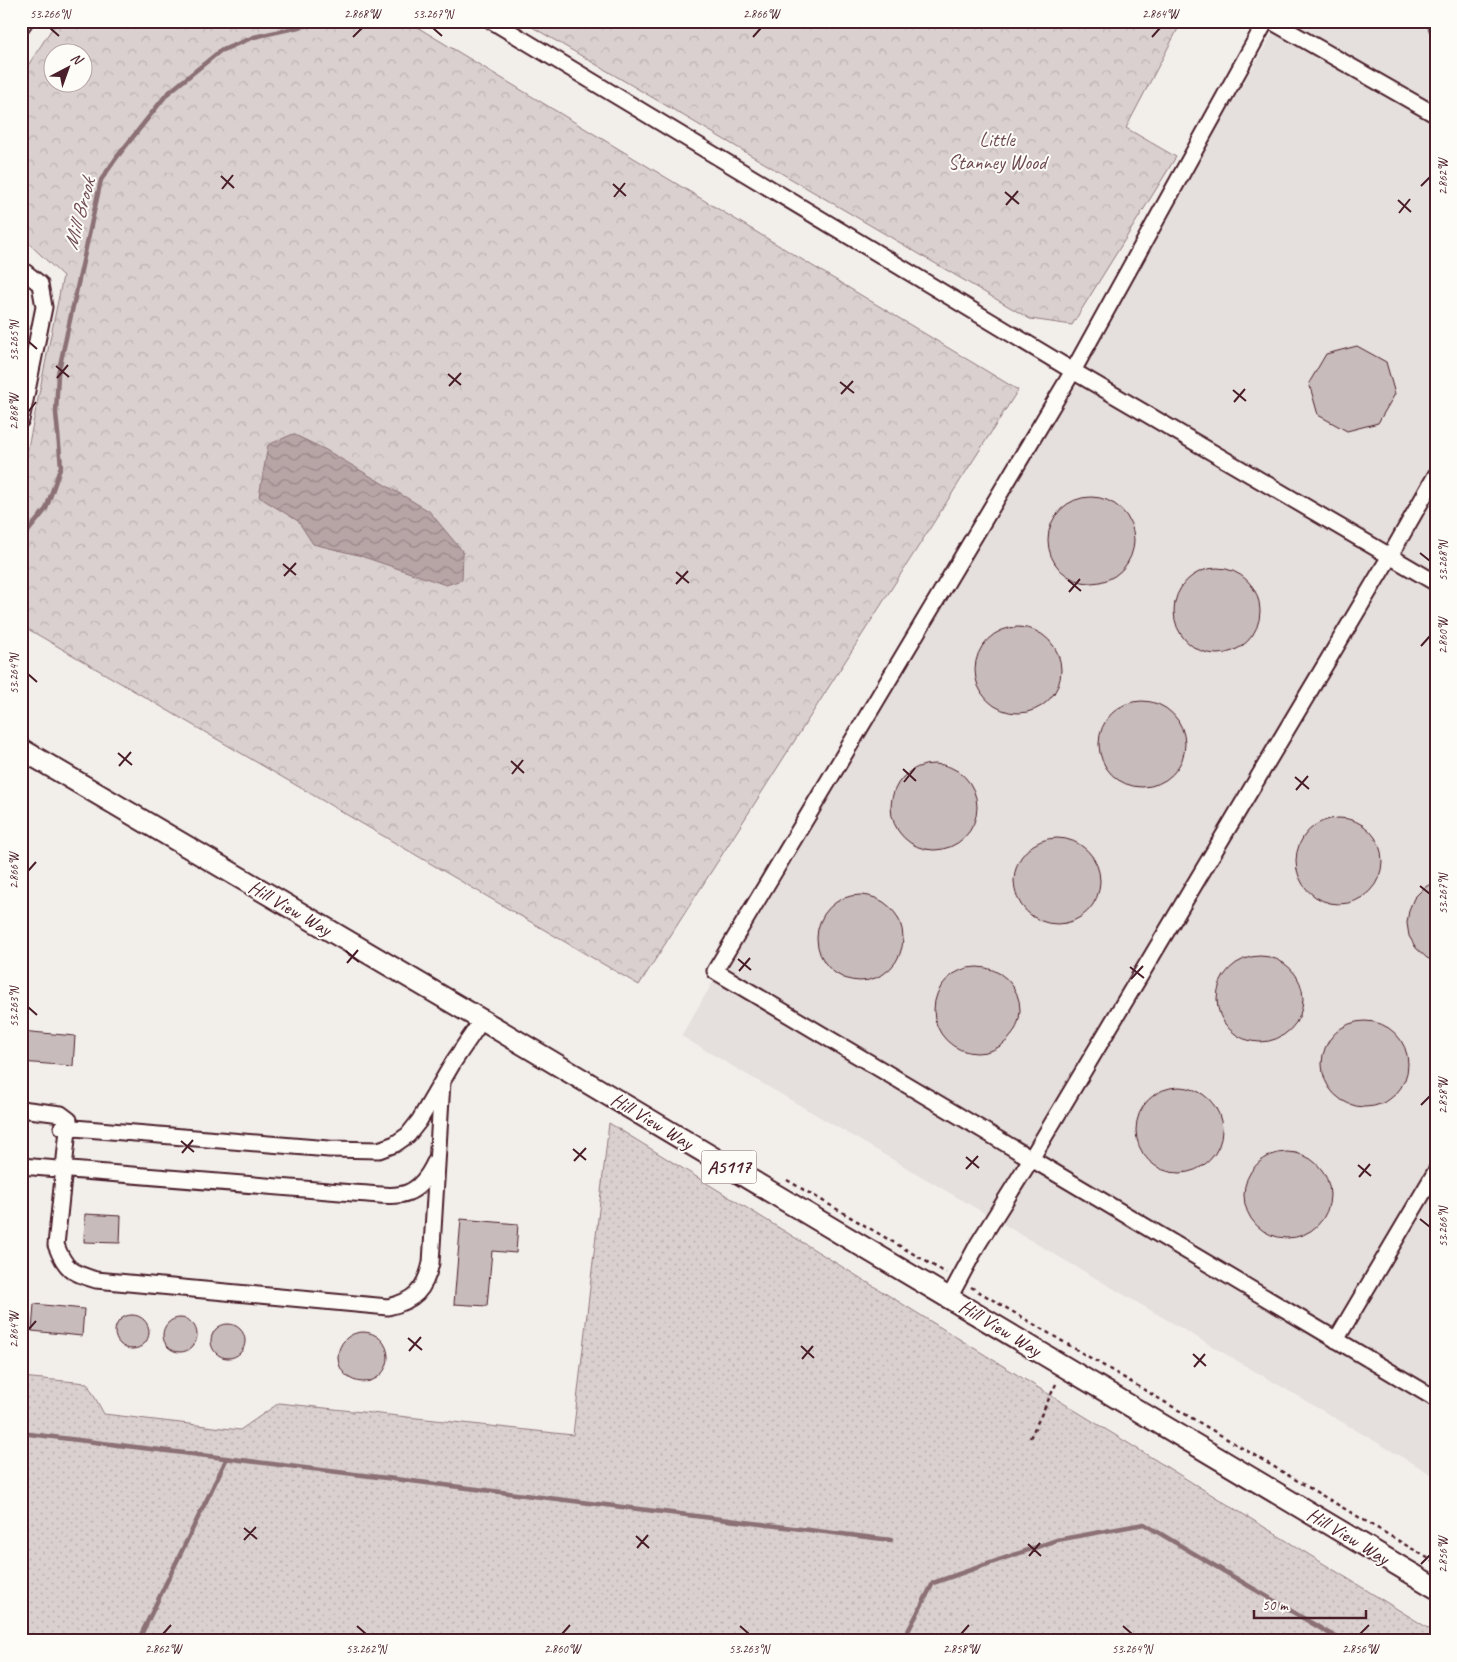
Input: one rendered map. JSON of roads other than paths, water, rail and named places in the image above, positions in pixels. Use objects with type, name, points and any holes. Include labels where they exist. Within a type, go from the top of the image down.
[{"type":"main road","name":"Hill View Way","points":[[21,749],[482,1020],[1436,1588]]},
{"type":"lane","points":[[21,27],[24,21]]},
{"type":"lane","points":[[492,21],[1073,371],[1436,583]]},
{"type":"lane","points":[[1266,21],[1073,371],[715,971],[1436,1399]]},
{"type":"lane","points":[[1272,21],[1436,115]]},
{"type":"lane","points":[[21,269],[40,284],[44,307],[21,420]]},
{"type":"lane","points":[[949,1298],[978,1244],[1390,556],[1436,475]]},
{"type":"lane","points":[[64,1127],[329,1149],[379,1150],[395,1144],[408,1135],[419,1121],[482,1020]]},
{"type":"lane","points":[[21,1109],[61,1114],[68,1120],[64,1127],[63,1169],[56,1245],[62,1261],[77,1275],[96,1280],[388,1307],[412,1299],[427,1279],[431,1263],[442,1082]]},
{"type":"lane","points":[[21,1166],[353,1193],[403,1195],[413,1192],[424,1181],[437,1158]]},
{"type":"lane","points":[[1336,1340],[1436,1172]]},
{"type":"water","points":[[293,434],[326,450],[429,511],[463,552],[462,580],[446,585],[358,555],[313,544],[298,521],[259,497],[268,445]]},
{"type":"waterway","name":"Mill Brook","points":[[21,540],[46,509],[61,466],[56,413],[58,374],[101,180],[167,94],[220,51],[254,37],[308,25],[340,21]]},
{"type":"waterway","points":[[21,1433],[891,1540]]},
{"type":"waterway","points":[[138,1641],[227,1458]]},
{"type":"waterway","points":[[903,1641],[933,1583],[1057,1540],[1144,1524],[1342,1641]]},
{"type":"park label","name":"Little Stanney Wood","points":[[997,150]]}]
